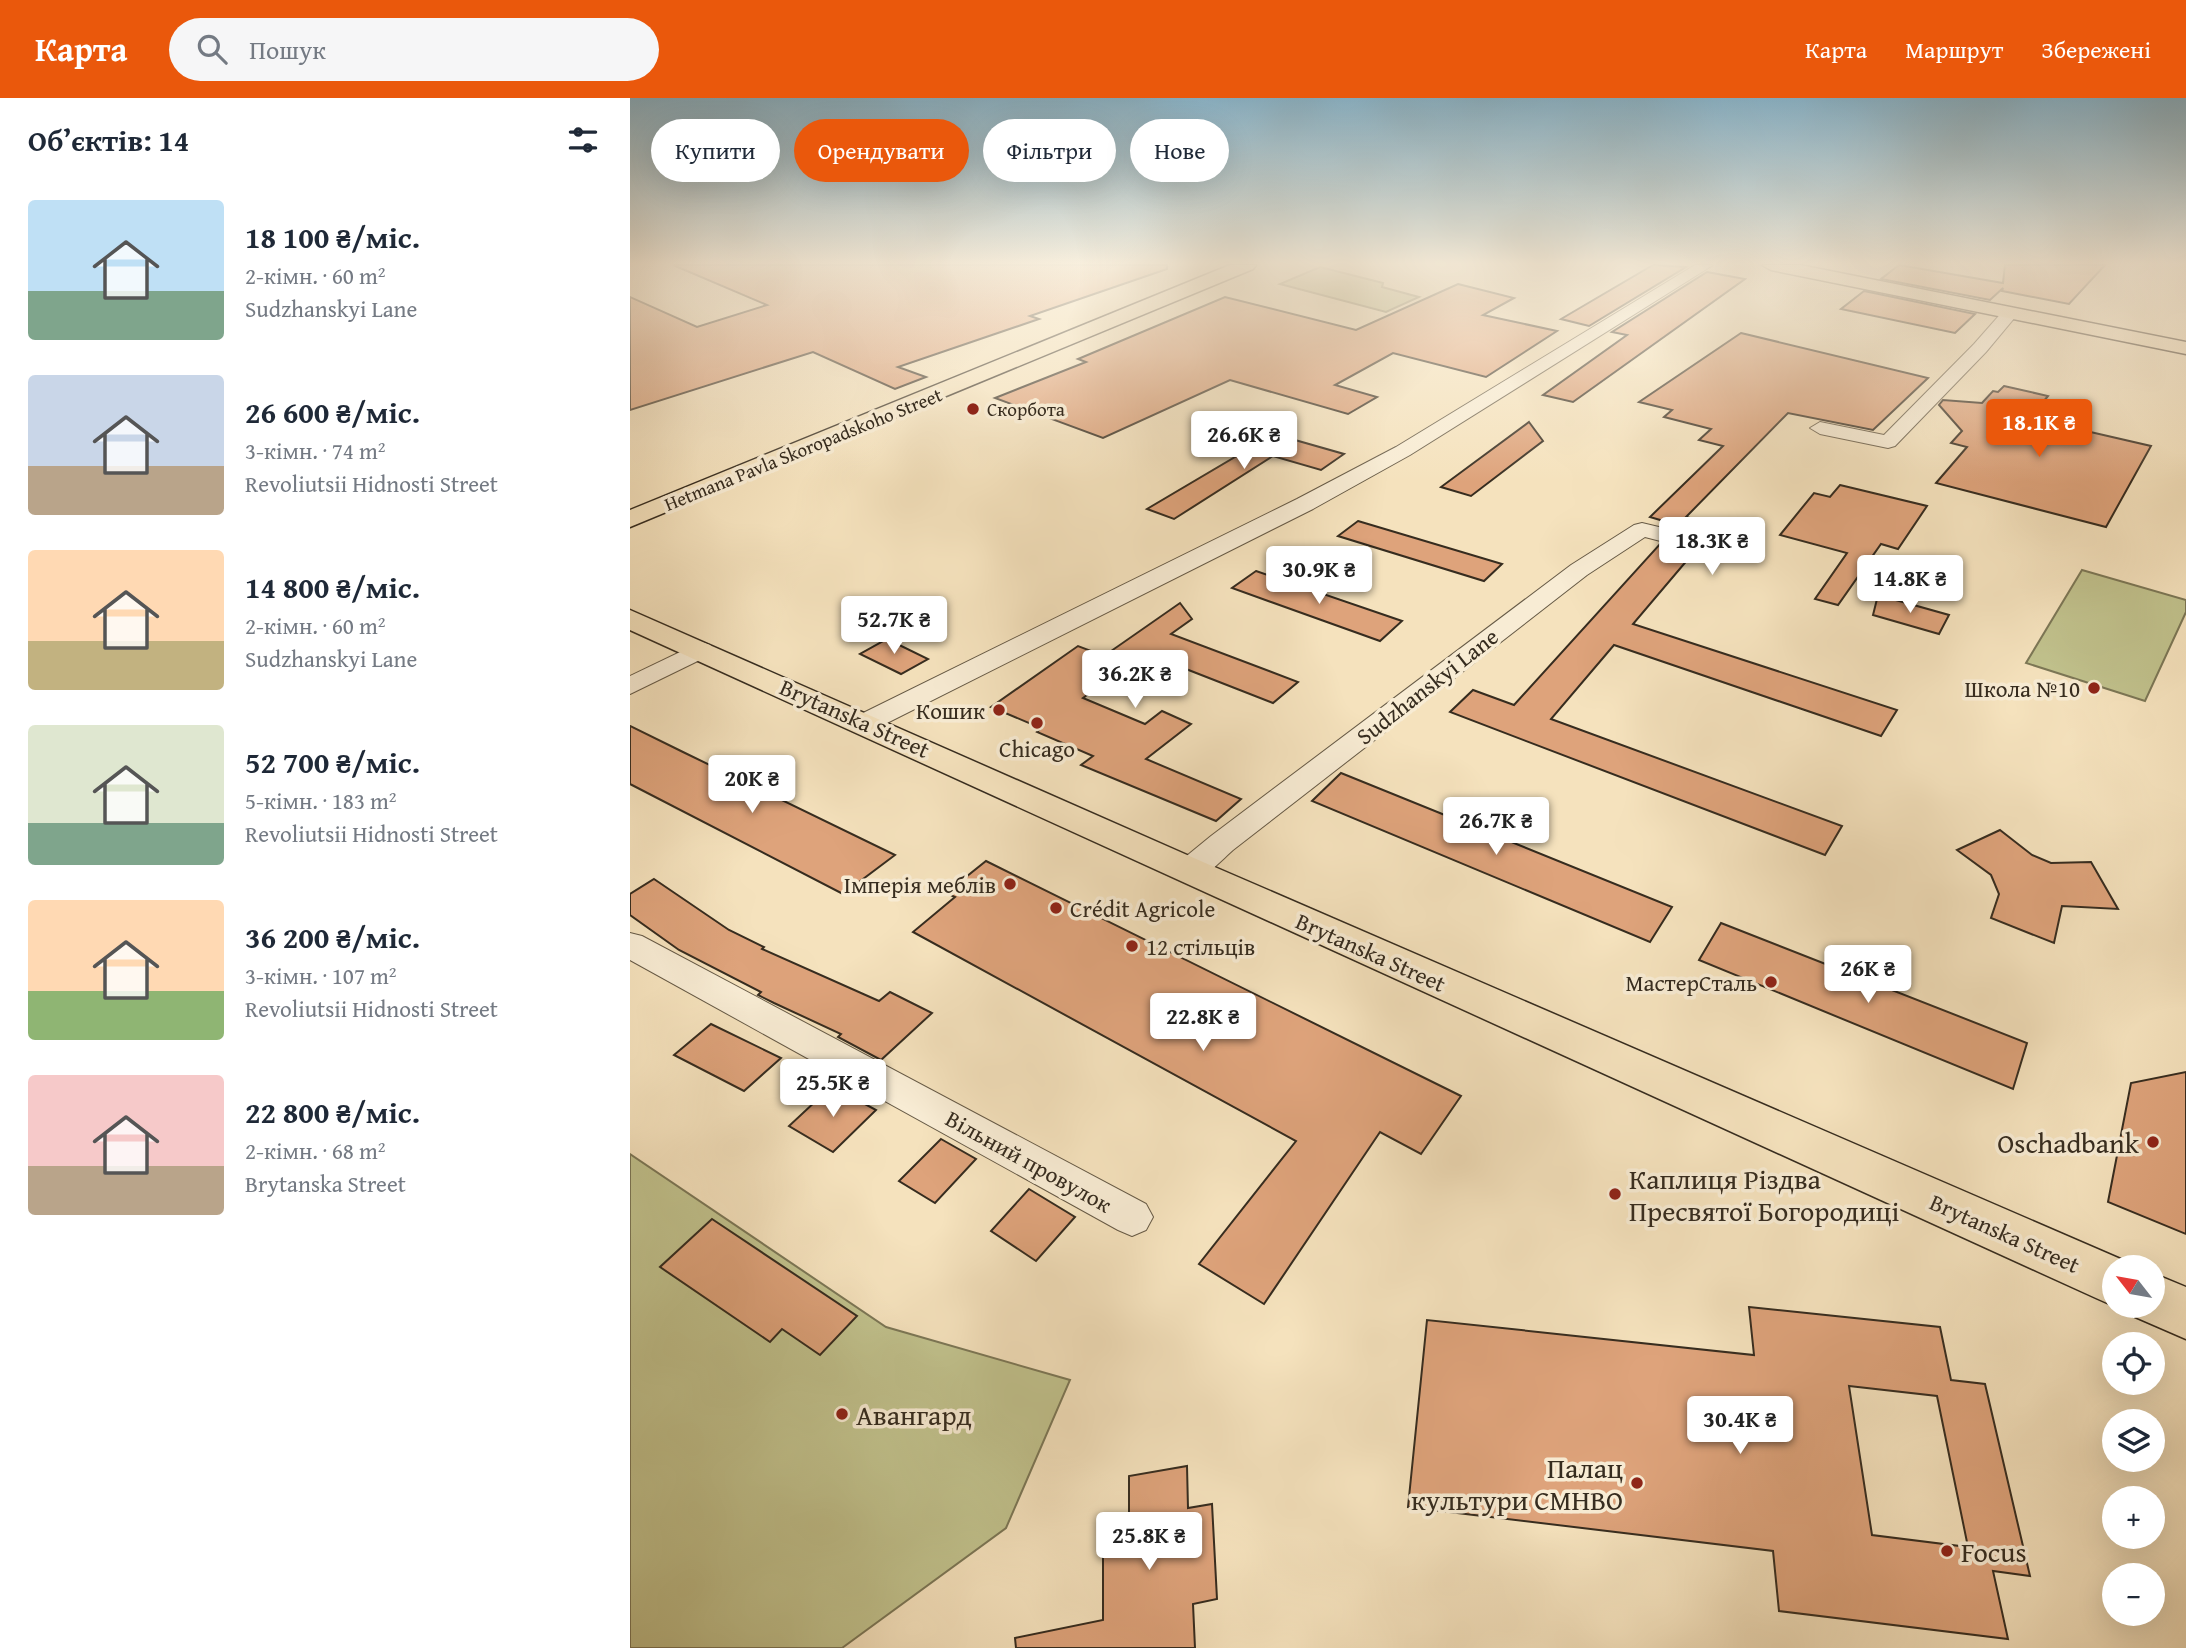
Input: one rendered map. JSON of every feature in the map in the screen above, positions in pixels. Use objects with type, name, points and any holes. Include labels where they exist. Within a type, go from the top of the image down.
[{"type":"main road","name":"Hetmana Pavla Skoropadskoho Street","points":[[630,519],[1071,337]]},
{"type":"main road","points":[[2132,337],[2186,348]]},
{"type":"main road","name":"Brytanska Street","points":[[630,619],[866,723],[1189,871],[2102,1276]]},
{"type":"main road","points":[[2165,1304],[2186,1313]]},
{"type":"street","points":[[866,723],[1354,477],[1592,337]]},
{"type":"street","points":[[1820,428],[1888,442],[1989,337]]},
{"type":"street","name":"Sudzhanskyi Lane","points":[[1189,871],[1579,570],[1642,530],[1676,538]]},
{"type":"street","points":[[630,686],[701,650]]},
{"type":"street","name":"Вільний провулок","points":[[630,945],[1132,1217]]},
{"type":"green space","points":[[2082,570],[2186,600],[2186,612],[2145,701],[2026,663]]},
{"type":"green space","name":"Авангард","points":[[630,1154],[886,1327],[1070,1380],[1006,1528],[842,1648],[630,1648]]},
{"type":"building","points":[[630,337],[985,337],[898,367],[926,377],[895,389],[813,352],[630,410]]},
{"type":"building","points":[[1129,337],[1547,337],[1486,377],[1393,353],[1335,385],[1377,397],[1348,414],[1230,380],[1103,438],[995,398],[1086,362],[1078,359]]},
{"type":"building","points":[[1624,337],[1663,337],[1573,402],[1543,395]]},
{"type":"building","points":[[1735,337],[1759,337],[1928,378],[1873,430],[1788,413],[1686,517],[1717,525],[1633,624],[1897,710],[1881,736],[1614,645],[1551,719],[1842,826],[1825,855],[1450,712],[1473,690],[1514,705],[1660,544],[1675,548],[1686,544],[1689,537],[1685,530],[1650,517],[1723,446],[1699,440],[1711,429],[1664,417],[1672,410],[1639,402]]},
{"type":"building","points":[[2004,386],[2048,396],[2030,418],[2151,446],[2106,527],[1936,483],[1967,447],[1951,443],[1962,431],[1939,405],[1943,400],[1982,403],[1993,391],[1998,392]]},
{"type":"building","points":[[1529,422],[1543,441],[1471,496],[1441,487]]},
{"type":"building","points":[[1274,434],[1344,454],[1321,470],[1273,456],[1174,519],[1147,509]]},
{"type":"building","points":[[1840,485],[1927,506],[1898,549],[1881,544],[1838,605],[1815,599],[1847,553],[1780,535],[1814,493],[1830,497]]},
{"type":"building","points":[[1358,521],[1502,564],[1484,581],[1338,536]]},
{"type":"building","points":[[1256,571],[1402,621],[1380,641],[1232,588]]},
{"type":"building","points":[[1878,595],[1949,615],[1939,634],[1873,615]]},
{"type":"building","points":[[1180,603],[1192,619],[1171,634],[1298,682],[1273,703],[1145,653],[1083,698],[1145,724],[1162,711],[1191,724],[1146,759],[1241,799],[1216,821],[1081,765],[1093,756],[1037,732],[1041,728],[991,707],[1078,646],[1104,656]]},
{"type":"building","points":[[887,639],[928,659],[901,674],[860,654]]},
{"type":"building","points":[[630,726],[895,855],[843,894],[630,784]]},
{"type":"building","points":[[1341,773],[1672,907],[1650,942],[1312,801]]},
{"type":"building","points":[[2000,830],[2032,855],[2051,863],[2091,862],[2118,909],[2062,906],[2054,943],[1991,918],[1999,894],[1991,875],[1957,850]]},
{"type":"building","points":[[986,861],[1461,1096],[1421,1154],[1380,1132],[1264,1304],[1199,1264],[1296,1141],[913,932],[955,897],[946,893]]},
{"type":"building","points":[[654,879],[729,930],[764,947],[762,949],[879,1001],[890,992],[932,1013],[881,1060],[838,1037],[841,1034],[758,995],[761,992],[679,950],[630,915],[630,894]]},
{"type":"building","points":[[1721,923],[2027,1043],[2013,1089],[1699,960]]},
{"type":"building","points":[[711,1024],[781,1058],[744,1091],[674,1055]]},
{"type":"building","name":"Oschadbank","points":[[2186,1072],[2186,1234],[2108,1202],[2131,1083]]},
{"type":"building","points":[[832,1086],[876,1110],[833,1152],[789,1126]]},
{"type":"building","points":[[941,1139],[976,1159],[935,1203],[899,1181]]},
{"type":"building","points":[[1029,1189],[1075,1217],[1036,1261],[991,1231]]},
{"type":"building","points":[[712,1219],[857,1316],[820,1355],[782,1329],[770,1342],[660,1267]]},
{"type":"building","name":"Палац культури СМНВО","points":[[1749,1307],[1940,1327],[1951,1380],[1985,1384],[2030,1576],[1993,1571],[2008,1639],[1779,1611],[1773,1551],[1408,1507],[1427,1320],[1754,1355]],"holes":[[[1849,1386],[1937,1396],[1968,1547],[1872,1535]]]},
{"type":"building","points":[[1187,1466],[1188,1508],[1212,1504],[1217,1599],[1193,1604],[1195,1648],[1016,1648],[1015,1638],[1103,1620],[1103,1522],[1129,1518],[1129,1476]]},
{"type":"place","name":"Скорбота","points":[[973,409]]},
{"type":"place","name":"Школа №10","points":[[2094,688]]},
{"type":"place","name":"Кошик","points":[[999,710]]},
{"type":"place","name":"Chicago","points":[[1037,723]]},
{"type":"place","name":"Імперія меблів","points":[[1010,884]]},
{"type":"place","name":"Crédit Agricole","points":[[1056,908]]},
{"type":"place","name":"12 стільців","points":[[1132,946]]},
{"type":"place","name":"МастерСталь","points":[[1771,982]]},
{"type":"place","name":"Oschadbank","points":[[2153,1142]]},
{"type":"place","name":"Каплиця Різдва Пресвятої Богородиці","points":[[1615,1194]]},
{"type":"place","name":"Авангард","points":[[842,1414]]},
{"type":"place","name":"Палац культури СМНВО","points":[[1637,1483]]},
{"type":"place","name":"Focus","points":[[1947,1551]]}]
